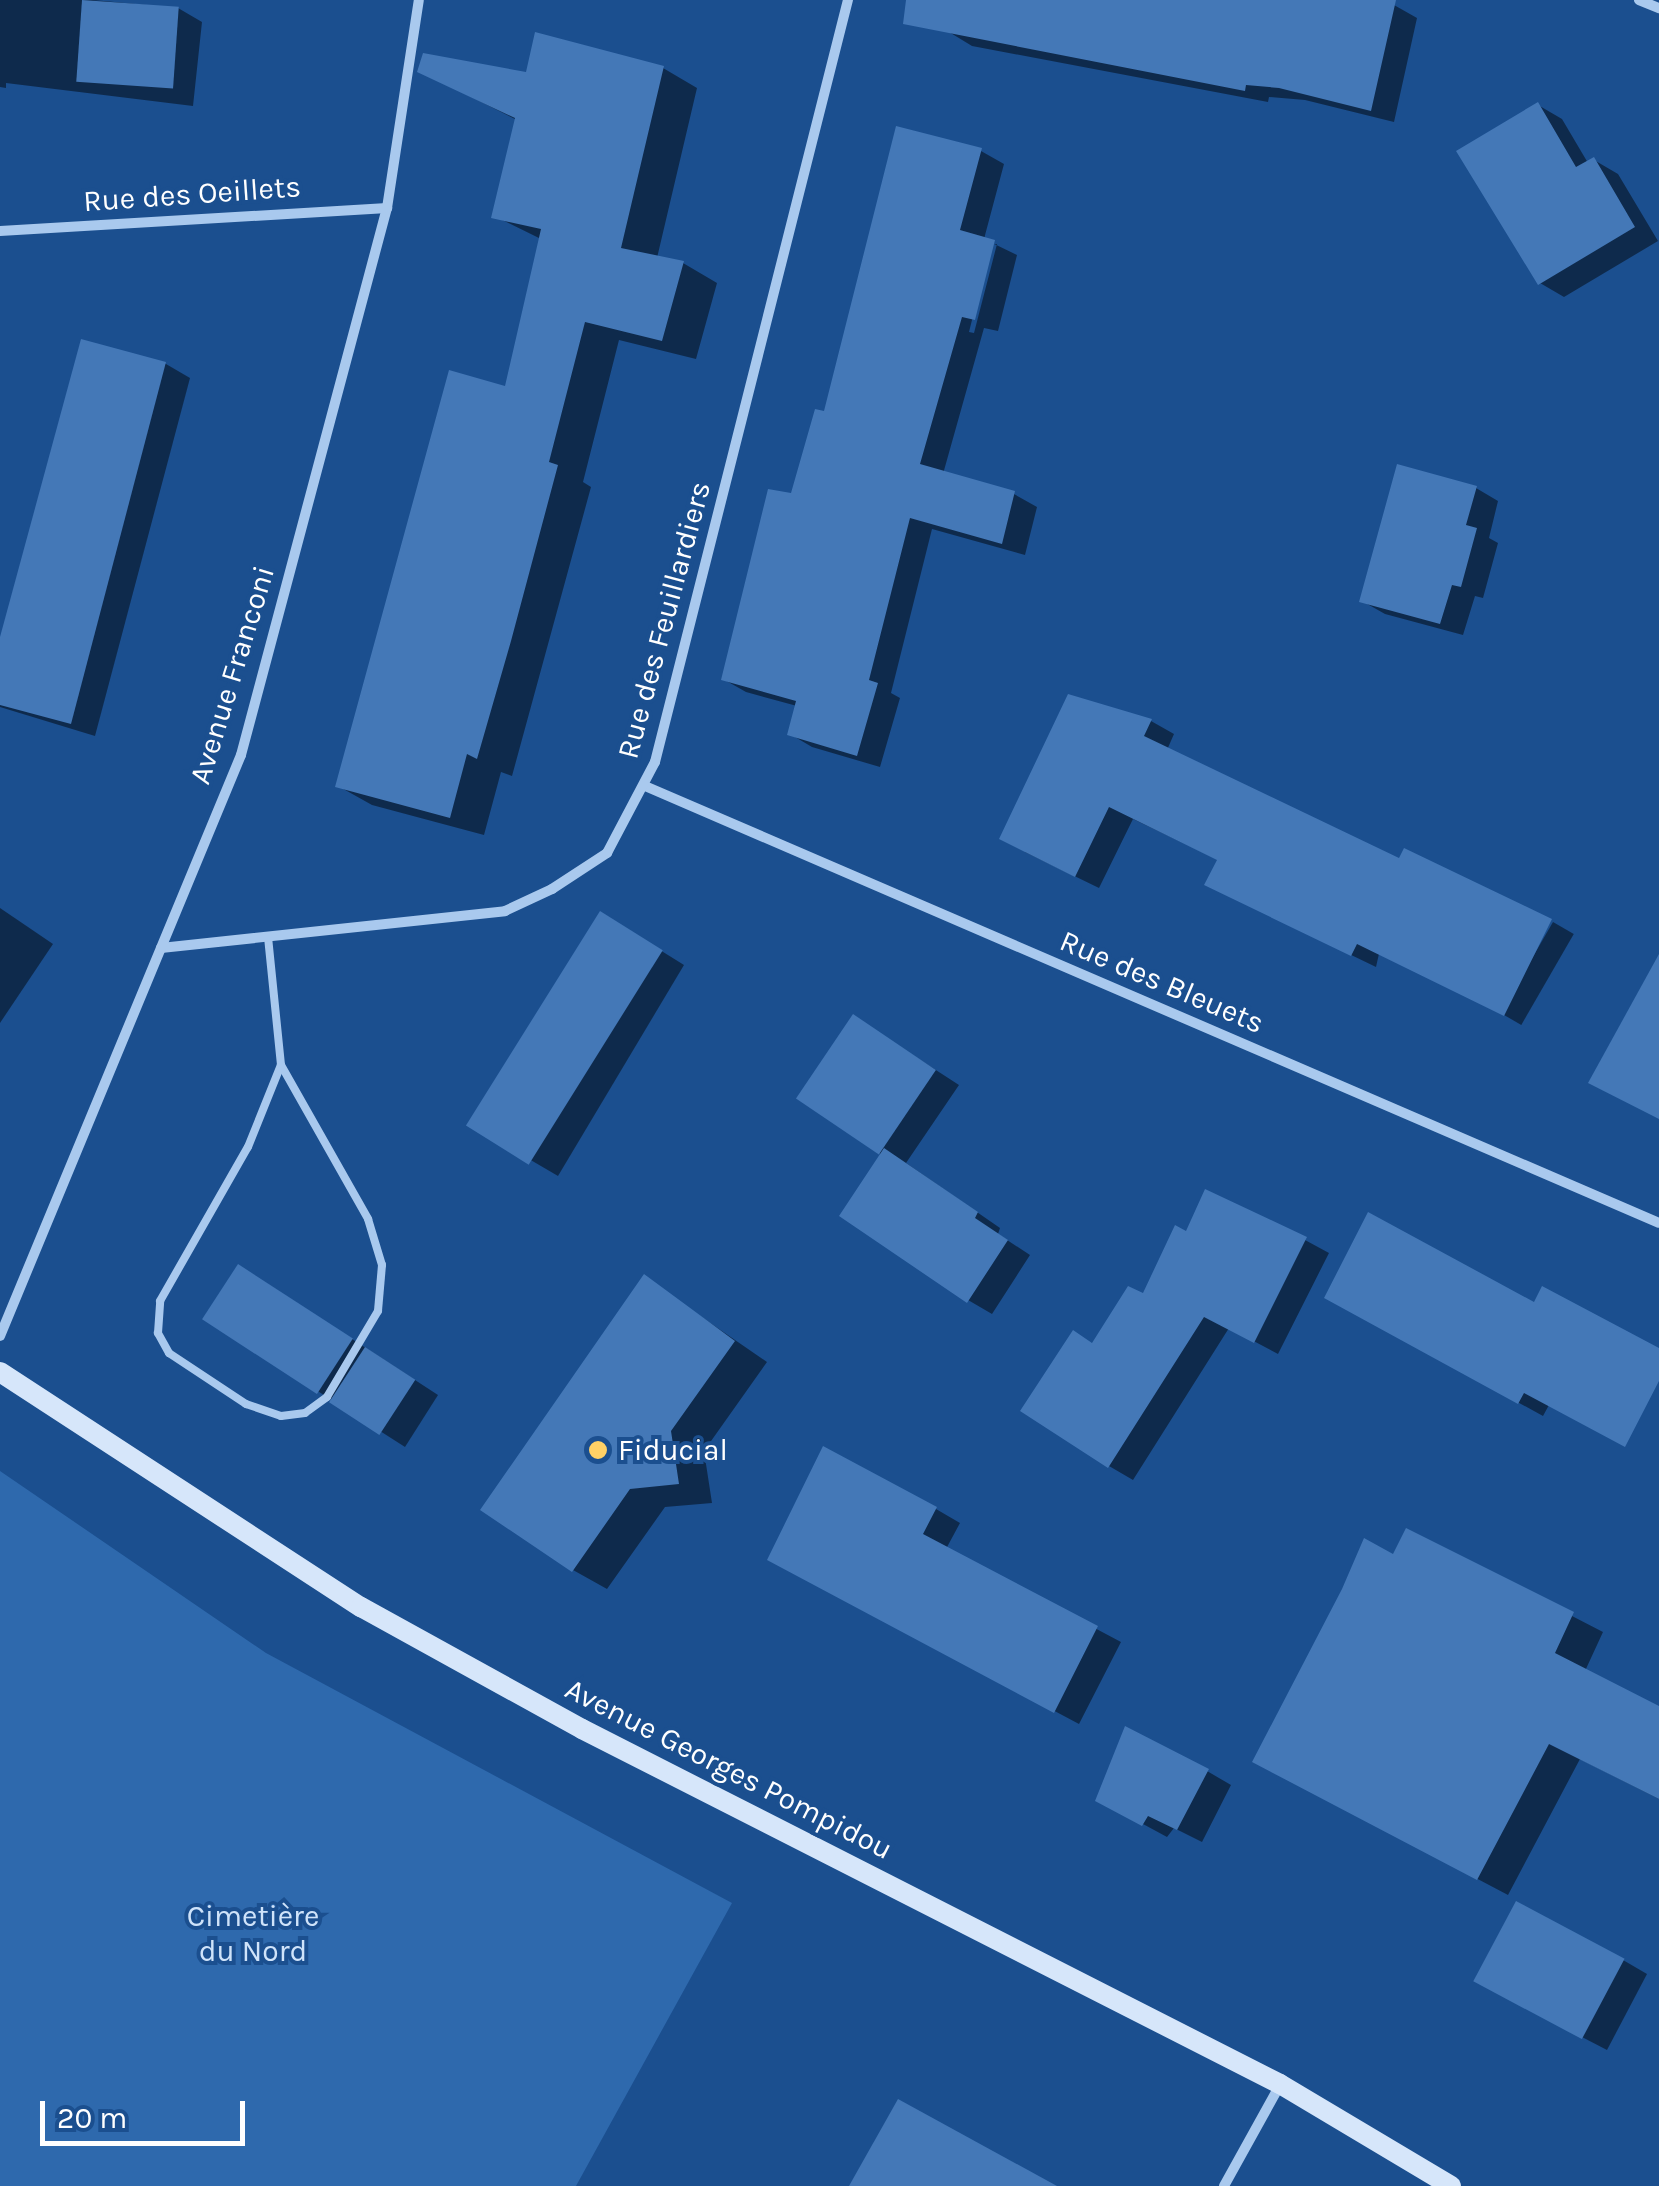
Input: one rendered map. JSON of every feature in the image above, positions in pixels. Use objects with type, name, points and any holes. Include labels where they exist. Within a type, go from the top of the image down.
[{"type":"main road","name":"Avenue Georges Pompidou","points":[[0,1372],[361,1607],[582,1729],[1280,2084],[1451,2186]]},
{"type":"street","name":"Avenue Franconi","points":[[0,1336],[240,756],[387,208],[419,0]]},
{"type":"street","name":"Rue des Feuillardiers","points":[[160,948],[505,910],[552,889],[608,853],[646,786],[848,0]]},
{"type":"street","points":[[1639,0],[1659,8]]},
{"type":"street","name":"Rue des Oeillets","points":[[0,231],[387,208]]},
{"type":"street","name":"Rue des Bleuets","points":[[646,786],[1659,1224]]},
{"type":"street","points":[[1224,2186],[1280,2084]]},
{"type":"lane","points":[[268,936],[281,1066],[368,1219],[382,1265],[378,1311],[326,1397],[304,1413],[282,1416],[246,1404],[170,1352],[158,1333],[160,1301],[248,1146],[281,1066]]},
{"type":"green space","name":"Cimetière du Nord","points":[[0,1471],[266,1653],[732,1903],[576,2186],[0,2186]]},
{"type":"building","points":[[82,0],[179,7],[173,89],[76,82]]},
{"type":"building","points":[[906,0],[1396,0],[1371,111],[1279,88],[1246,85],[1245,91],[903,24]]},
{"type":"building","points":[[535,32],[664,66],[621,248],[684,261],[662,341],[585,322],[549,462],[558,465],[511,641],[477,759],[467,754],[450,818],[335,787],[449,370],[505,386],[541,229],[491,218],[515,118],[417,72],[423,53],[526,72]]},
{"type":"building","points":[[1538,102],[1576,167],[1594,157],[1635,227],[1538,285],[1456,151]]},
{"type":"building","points":[[896,126],[982,148],[960,230],[995,240],[975,320],[962,317],[920,464],[1015,491],[1002,544],[910,518],[869,680],[878,683],[857,756],[787,735],[796,701],[721,680],[768,489],[791,493],[815,409],[824,411]]},
{"type":"building","points":[[81,339],[166,362],[71,724],[0,705],[0,637]]},
{"type":"building","points":[[1397,464],[1477,486],[1466,525],[1477,528],[1461,587],[1452,585],[1440,624],[1359,602]]},
{"type":"building","points":[[1068,694],[1152,719],[1144,736],[1399,858],[1404,848],[1552,919],[1504,1016],[1357,944],[1351,956],[1204,885],[1217,860],[1109,807],[1075,877],[999,839]]},
{"type":"building","points":[[600,911],[663,950],[529,1165],[466,1126]]},
{"type":"building","points":[[1659,954],[1659,1119],[1588,1083]]},
{"type":"building","points":[[853,1014],[936,1070],[879,1154],[796,1099]]},
{"type":"building","points":[[884,1148],[978,1212],[975,1218],[1008,1240],[967,1303],[839,1216]]},
{"type":"building","points":[[1205,1189],[1307,1237],[1254,1343],[1204,1317],[1108,1468],[1020,1411],[1073,1330],[1092,1343],[1128,1286],[1143,1293],[1175,1225],[1186,1231]]},
{"type":"building","points":[[1368,1212],[1534,1302],[1542,1286],[1659,1348],[1659,1381],[1625,1447],[1524,1393],[1518,1404],[1324,1298]]},
{"type":"building","points":[[238,1264],[353,1339],[317,1394],[202,1319]]},
{"type":"building","points":[[644,1274],[735,1341],[671,1431],[679,1484],[630,1489],[572,1572],[480,1510]]},
{"type":"building","points":[[365,1347],[415,1380],[379,1435],[329,1402]]},
{"type":"building","points":[[823,1446],[937,1507],[923,1534],[1098,1626],[1054,1713],[767,1560]]},
{"type":"building","points":[[1406,1528],[1574,1612],[1555,1653],[1659,1706],[1659,1799],[1549,1744],[1477,1880],[1252,1762],[1342,1589],[1364,1538],[1393,1554]]},
{"type":"building","points":[[1125,1726],[1209,1769],[1177,1830],[1148,1816],[1142,1826],[1095,1801]]},
{"type":"building","points":[[1516,1901],[1625,1959],[1582,2039],[1473,1981]]},
{"type":"building","points":[[898,2099],[1057,2186],[849,2186]]},
{"type":"place","name":"Fiducial","points":[[598,1450]]}]
